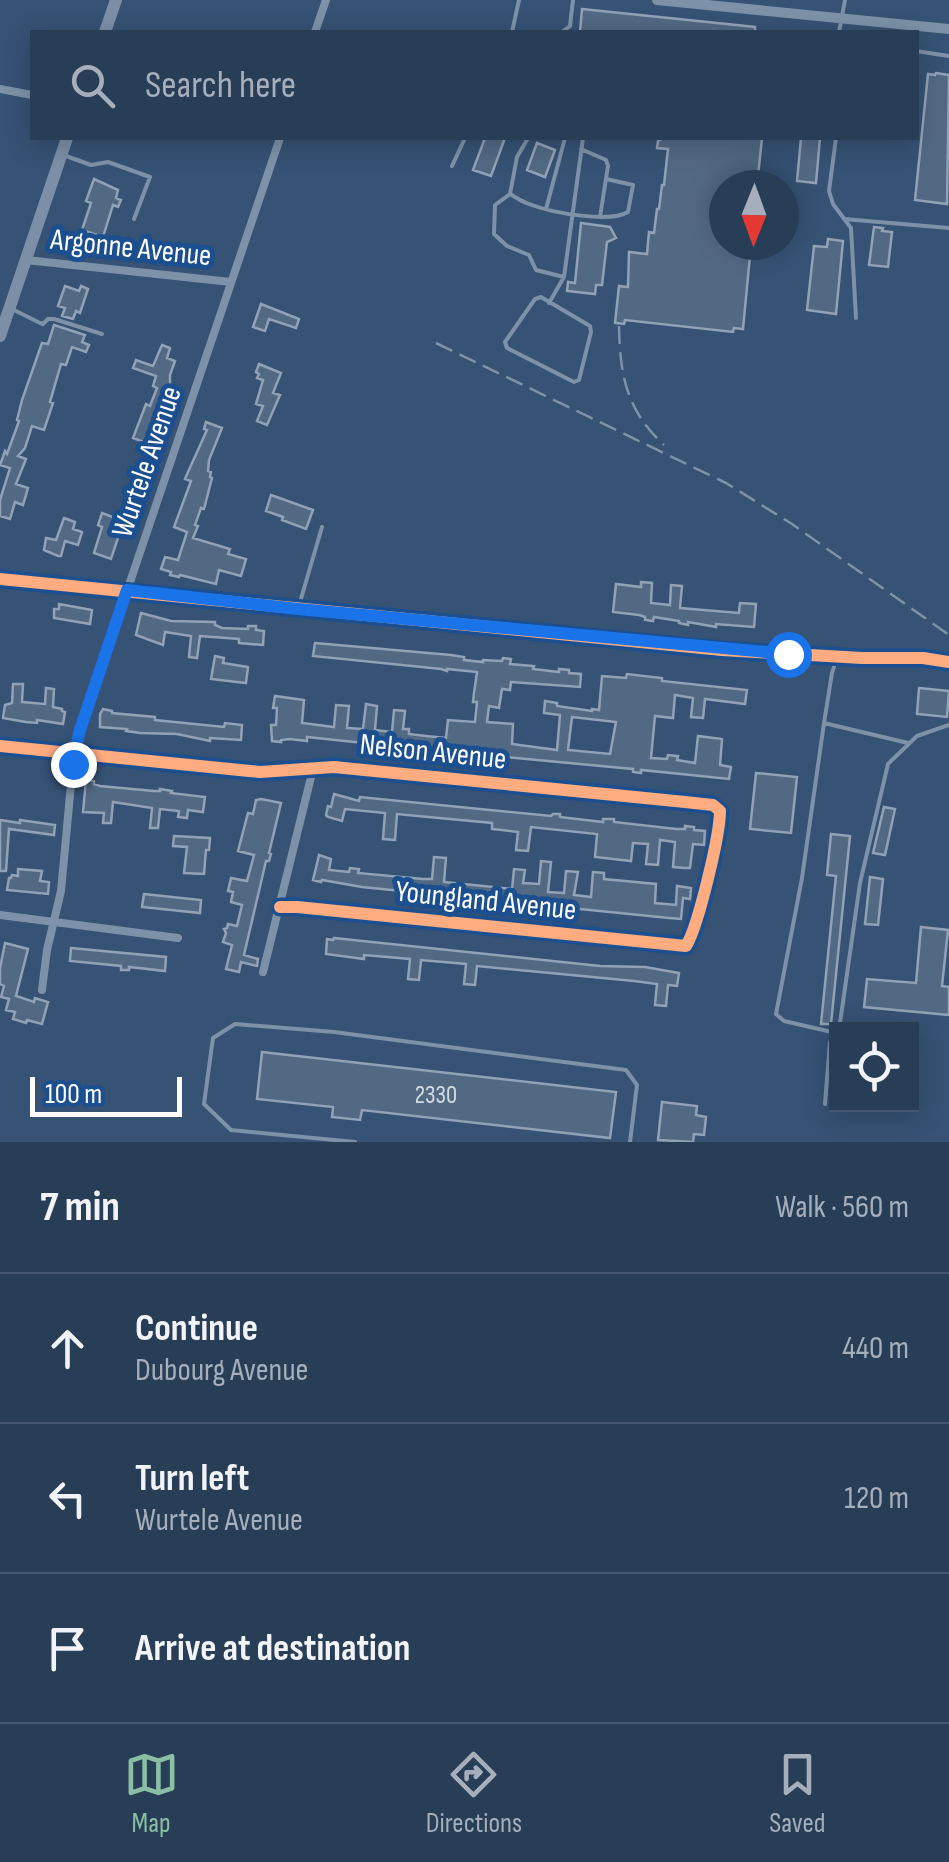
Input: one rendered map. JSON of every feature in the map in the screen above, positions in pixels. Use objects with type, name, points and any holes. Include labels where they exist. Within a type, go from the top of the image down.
[{"type":"main road","points":[[106,30],[116,0]]},
{"type":"main road","points":[[0,336],[67,140]]},
{"type":"street","points":[[316,30],[326,0]]},
{"type":"street","points":[[656,0],[756,5],[949,30]]},
{"type":"street","points":[[0,90],[30,95]]},
{"type":"street","name":"Wurtele Avenue","points":[[42,990],[61,892],[74,752],[279,140]]},
{"type":"street","name":"Argonne Avenue","points":[[26,260],[231,282]]},
{"type":"street","points":[[0,579],[722,650],[949,662]]},
{"type":"street","name":"Nelson Avenue","points":[[0,746],[260,772],[334,767],[716,806],[720,819],[714,849],[695,927],[686,946]]},
{"type":"street","points":[[263,972],[312,769]]},
{"type":"street","name":"Youngland Avenue","points":[[280,907],[686,946]]},
{"type":"street","points":[[0,915],[178,938]]},
{"type":"lane","points":[[512,30],[519,0]]},
{"type":"lane","points":[[565,30],[570,26],[573,0]]},
{"type":"lane","points":[[839,30],[845,0]]},
{"type":"lane","points":[[919,52],[949,56]]},
{"type":"lane","points":[[452,166],[465,140]]},
{"type":"lane","points":[[527,140],[517,157],[510,194],[495,205],[494,234],[507,246],[529,256],[536,270],[564,277]]},
{"type":"lane","points":[[546,209],[564,140]]},
{"type":"lane","points":[[549,303],[564,277],[582,140]]},
{"type":"lane","points":[[836,140],[829,191],[833,204],[851,228],[856,318]]},
{"type":"lane","points":[[581,149],[606,160],[600,217]]},
{"type":"lane","points":[[62,154],[91,165],[108,162],[150,178],[134,219]]},
{"type":"lane","points":[[510,194],[546,209],[620,218],[628,212],[632,184],[606,178]]},
{"type":"lane","points":[[842,218],[949,228]]},
{"type":"lane","points":[[540,297],[549,303],[590,326],[579,380],[574,382],[506,348],[505,342],[535,299],[540,297]]},
{"type":"lane","points":[[10,308],[43,324],[54,319],[102,334]]},
{"type":"lane","points":[[298,609],[322,527]]},
{"type":"lane","points":[[829,1030],[784,1020],[776,1014],[837,656]]},
{"type":"lane","points":[[824,723],[908,744]]},
{"type":"lane","points":[[839,1022],[860,883],[888,764],[917,736],[949,726]]},
{"type":"lane","points":[[355,1142],[232,1130],[204,1104],[213,1038],[235,1024],[334,1032],[626,1070],[637,1085],[630,1142]]},
{"type":"lane","points":[[825,1104],[829,1054]]},
{"type":"building","points":[[582,9],[755,27],[755,30],[580,30]]},
{"type":"building","points":[[928,74],[949,75],[947,204],[915,200]]},
{"type":"building","points":[[484,140],[504,140],[491,176],[473,170]]},
{"type":"building","points":[[660,140],[762,140],[759,170],[709,170],[709,260],[750,260],[743,329],[734,328],[733,332],[625,320],[624,324],[615,323],[619,286],[628,287],[629,252],[647,254],[649,232],[654,233],[668,149],[657,148]]},
{"type":"building","points":[[801,140],[820,140],[816,183],[799,181]]},
{"type":"building","points":[[537,143],[555,150],[545,177],[527,170]]},
{"type":"building","points":[[94,179],[118,190],[116,198],[121,200],[118,207],[113,205],[103,237],[82,230]]},
{"type":"building","points":[[581,223],[610,227],[616,238],[607,242],[602,285],[596,285],[595,294],[567,291],[568,282],[575,283]]},
{"type":"building","points":[[874,227],[892,232],[888,267],[869,265]]},
{"type":"building","points":[[828,239],[843,241],[836,314],[807,310],[814,246],[827,247]]},
{"type":"building","points":[[65,286],[79,291],[81,286],[88,289],[80,313],[76,311],[73,319],[62,316],[65,308],[58,306]]},
{"type":"building","points":[[261,304],[299,319],[296,328],[269,319],[265,331],[253,327]]},
{"type":"building","points":[[54,325],[85,335],[82,342],[89,345],[86,352],[72,347],[66,365],[61,364],[44,430],[32,426],[18,456],[26,459],[16,484],[28,488],[23,505],[15,502],[10,519],[0,516],[0,500],[10,468],[0,465],[19,421],[22,400],[42,343],[48,344]]},
{"type":"building","points":[[162,345],[170,348],[167,358],[175,361],[163,410],[168,412],[155,444],[151,445],[133,438],[157,388],[153,386],[156,376],[133,368],[136,360],[153,366]]},
{"type":"building","points":[[259,364],[281,373],[273,393],[280,395],[267,425],[257,421],[263,406],[256,404],[263,380],[257,378]]},
{"type":"building","points":[[206,422],[222,428],[209,460],[212,478],[193,538],[230,549],[228,554],[246,559],[241,576],[219,570],[216,584],[170,575],[171,572],[161,569],[165,557],[178,560],[187,532],[174,527],[191,481],[185,479],[207,430]]},
{"type":"building","points":[[271,495],[313,510],[306,529],[266,511]]},
{"type":"building","points":[[102,513],[123,523],[111,559],[94,553]]},
{"type":"building","points":[[64,518],[75,522],[73,529],[82,532],[78,545],[65,541],[58,556],[44,550],[46,538],[56,540]]},
{"type":"building","points":[[641,582],[652,583],[651,603],[670,605],[671,585],[682,586],[680,608],[739,613],[740,603],[756,604],[754,627],[688,625],[613,612],[616,584],[641,587]]},
{"type":"building","points":[[59,604],[92,610],[90,624],[54,618],[54,609],[59,609]]},
{"type":"building","points":[[141,613],[171,621],[215,622],[222,628],[256,626],[256,630],[264,631],[263,645],[200,636],[197,658],[189,657],[191,636],[165,632],[163,645],[136,635]]},
{"type":"building","points":[[315,643],[451,655],[483,662],[503,658],[511,659],[510,664],[534,666],[533,669],[581,674],[580,687],[511,682],[510,690],[502,689],[499,708],[489,706],[487,722],[513,724],[512,744],[557,750],[560,715],[544,713],[545,701],[599,710],[602,676],[626,678],[627,674],[747,690],[745,704],[705,699],[703,718],[691,717],[693,698],[675,695],[673,718],[655,716],[651,758],[678,756],[677,760],[695,763],[698,736],[722,739],[720,765],[731,767],[729,779],[452,752],[451,755],[307,737],[307,741],[272,741],[275,696],[304,700],[302,723],[334,727],[336,705],[349,706],[347,728],[363,729],[366,704],[377,706],[375,730],[392,732],[394,710],[405,711],[403,729],[409,729],[409,734],[446,738],[448,720],[475,722],[477,672],[313,656]],"holes":[[[572,717],[616,722],[610,754],[568,750]]]},
{"type":"building","points":[[215,656],[224,658],[223,663],[248,667],[246,683],[211,679]]},
{"type":"building","points":[[13,684],[23,684],[22,702],[45,704],[46,688],[54,689],[53,707],[65,712],[63,724],[3,718],[5,705],[12,703]]},
{"type":"building","points":[[919,688],[949,691],[947,717],[917,714]]},
{"type":"building","points":[[103,709],[155,720],[224,727],[225,723],[242,725],[241,740],[210,741],[100,727]]},
{"type":"building","points":[[756,773],[797,777],[791,833],[750,829]]},
{"type":"building","points":[[86,780],[100,786],[160,789],[205,797],[203,812],[188,810],[187,818],[178,817],[179,811],[160,809],[158,828],[150,828],[152,808],[113,802],[111,823],[103,823],[104,813],[83,812]]},
{"type":"building","points":[[334,794],[359,801],[360,797],[560,814],[603,822],[614,819],[676,829],[694,827],[705,831],[704,845],[693,844],[690,868],[673,867],[675,842],[660,840],[658,865],[646,864],[648,844],[633,843],[631,861],[595,857],[597,834],[531,827],[528,851],[516,850],[518,832],[492,829],[492,823],[397,814],[395,840],[383,839],[385,813],[345,809],[342,821],[328,817]]},
{"type":"building","points":[[256,800],[281,803],[244,955],[258,959],[257,966],[241,962],[239,972],[226,969],[232,945],[223,942],[224,929],[228,924],[237,926],[242,905],[231,902],[233,892],[228,891],[231,878],[247,881],[254,855],[238,851],[248,813],[253,814]]},
{"type":"building","points":[[884,807],[895,809],[885,855],[873,853]]},
{"type":"building","points":[[0,820],[55,825],[54,835],[9,829],[6,871],[0,871]]},
{"type":"building","points":[[831,834],[850,836],[831,1022],[821,1024],[836,876],[827,875]]},
{"type":"building","points":[[174,836],[210,838],[204,874],[184,873],[187,847],[173,846]]},
{"type":"building","points":[[319,855],[331,859],[329,870],[349,872],[350,868],[359,869],[358,873],[423,879],[432,879],[434,857],[446,858],[444,882],[512,889],[514,869],[525,870],[523,883],[539,884],[541,861],[551,862],[548,892],[564,893],[566,871],[578,872],[574,895],[591,897],[593,872],[604,873],[604,879],[656,884],[655,903],[676,905],[677,886],[691,888],[690,899],[683,898],[681,919],[362,887],[313,880]]},
{"type":"building","points":[[18,869],[42,871],[40,881],[49,882],[48,894],[7,890],[9,878],[18,876]]},
{"type":"building","points":[[870,877],[883,879],[878,925],[865,924]]},
{"type":"building","points":[[144,894],[201,900],[200,913],[142,907]]},
{"type":"building","points":[[921,927],[948,930],[942,986],[949,987],[949,1015],[864,1007],[867,979],[916,983]]},
{"type":"building","points":[[327,939],[679,973],[677,986],[668,985],[666,1006],[655,1005],[657,984],[634,981],[477,966],[475,985],[464,984],[466,964],[421,960],[419,980],[408,979],[410,959],[326,954]]},
{"type":"building","points":[[5,943],[28,949],[16,996],[48,1002],[42,1024],[13,1019],[15,1012],[6,1010],[9,999],[1,997],[4,986],[0,984]]},
{"type":"building","points":[[71,948],[166,957],[165,971],[129,967],[121,970],[121,966],[70,961]]},
{"type":"building","points":[[262,1052],[616,1092],[610,1138],[362,1110],[360,1120],[332,1117],[333,1107],[257,1099]]},
{"type":"building","points":[[662,1102],[697,1106],[696,1115],[706,1117],[704,1135],[694,1134],[693,1142],[658,1140]]},
{"type":"railway","points":[[619,326],[621,360],[633,405],[664,445]]},
{"type":"railway","points":[[436,343],[726,483],[792,524],[949,635]]},
{"type":"cycle path","points":[[0,579],[722,650],[949,662]]},
{"type":"cycle path","points":[[0,746],[260,772],[334,767],[713,805],[720,811],[708,880],[686,946],[280,907]]},
{"type":"route","points":[[73,764],[79,733],[127,590],[788,654]]}]
